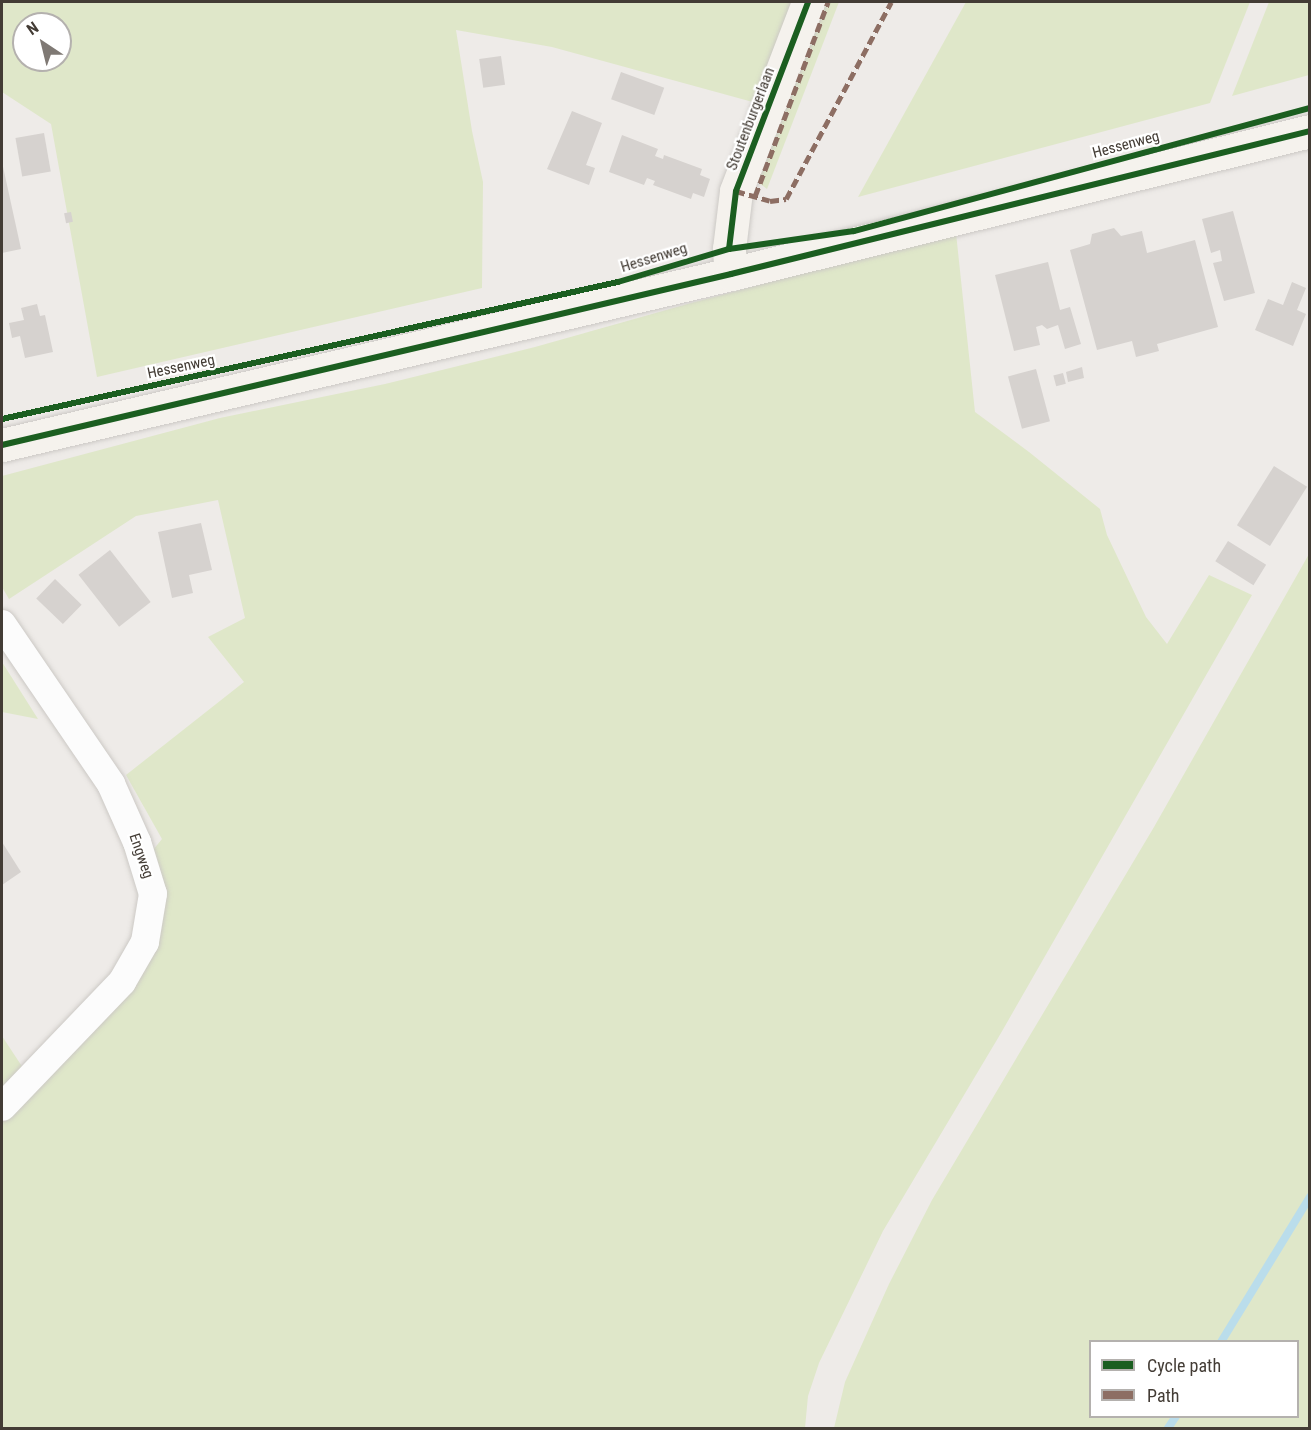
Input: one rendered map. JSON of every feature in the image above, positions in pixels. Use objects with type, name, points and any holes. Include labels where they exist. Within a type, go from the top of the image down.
[{"type":"street","name":"Stoutenburgerlaan","points":[[731,274],[729,249],[736,191],[808,2]]},
{"type":"street","name":"Hessenweg","points":[[2,445],[731,274],[1310,131]]},
{"type":"street","name":"Engweg","points":[[2,624],[111,784],[137,842],[153,894],[145,942],[122,982],[2,1107]]},
{"type":"green space","points":[[2,2],[797,2],[760,104],[552,47],[456,30],[472,131],[483,182],[482,288],[97,377],[51,124],[2,92]]},
{"type":"green space","points":[[817,2],[839,2],[767,189],[752,178]]},
{"type":"green space","points":[[966,2],[1250,2],[1210,103],[858,197]]},
{"type":"green space","points":[[1269,2],[1309,2],[1309,75],[1232,96]]},
{"type":"green space","points":[[956,233],[975,412],[1100,509],[1107,535],[1146,617],[1167,644],[1209,575],[1252,595],[1001,1033],[883,1231],[819,1363],[808,1396],[805,1428],[2,1428],[2,1118],[134,973],[153,850],[162,839],[126,775],[244,682],[208,637],[245,618],[218,500],[136,516],[9,599],[2,587],[2,476],[220,418],[385,384],[535,347]]},
{"type":"green space","points":[[1309,554],[1309,1428],[834,1428],[845,1382],[889,1284],[932,1200],[1154,827]]},
{"type":"green space","points":[[2,662],[38,719],[2,712]]},
{"type":"green space","points":[[2,1036],[27,1074],[2,1097]]},
{"type":"building","points":[[501,56],[505,85],[483,88],[479,59]]},
{"type":"building","points":[[621,72],[664,88],[654,115],[611,99]]},
{"type":"building","points":[[572,111],[602,123],[586,165],[595,168],[589,185],[547,169]]},
{"type":"building","points":[[44,133],[51,171],[22,176],[15,138]]},
{"type":"building","points":[[622,135],[658,149],[655,156],[663,159],[664,155],[702,169],[700,175],[710,179],[704,197],[693,193],[691,199],[653,185],[655,181],[647,178],[644,185],[609,172]]},
{"type":"building","points":[[2,162],[21,249],[2,253]]},
{"type":"building","points":[[1233,211],[1255,293],[1224,301],[1213,263],[1222,261],[1220,250],[1211,253],[1202,219]]},
{"type":"building","points":[[71,212],[73,222],[66,223],[64,213]]},
{"type":"building","points":[[1114,228],[1121,236],[1142,231],[1147,253],[1195,240],[1218,327],[1157,344],[1159,351],[1136,357],[1132,341],[1097,350],[1070,250],[1090,244],[1092,234]]},
{"type":"building","points":[[1048,262],[1060,310],[1070,307],[1081,344],[1065,349],[1058,325],[1047,329],[1042,325],[1036,327],[1040,345],[1014,351],[995,275]]},
{"type":"building","points":[[1292,282],[1306,288],[1297,310],[1306,314],[1293,346],[1255,330],[1268,299],[1283,305]]},
{"type":"building","points":[[37,304],[40,316],[45,315],[53,352],[25,358],[20,336],[12,338],[9,323],[24,320],[21,308]]},
{"type":"building","points":[[1082,367],[1084,378],[1068,382],[1066,372]]},
{"type":"building","points":[[1036,369],[1050,421],[1022,429],[1008,377]]},
{"type":"building","points":[[1063,373],[1066,384],[1056,386],[1053,376]]},
{"type":"building","points":[[1274,466],[1307,487],[1270,546],[1237,525]]},
{"type":"building","points":[[201,523],[212,570],[189,575],[193,593],[172,598],[158,532]]},
{"type":"building","points":[[1228,541],[1266,565],[1253,585],[1215,561]]},
{"type":"building","points":[[110,550],[151,602],[119,627],[78,575]]},
{"type":"building","points":[[55,579],[82,605],[63,624],[36,598]]},
{"type":"building","points":[[2,842],[21,872],[2,885]]},
{"type":"waterway","points":[[1222,1340],[1310,1197]]},
{"type":"waterway","points":[[1168,1428],[1175,1418]]},
{"type":"marked path","points":[[755,196],[828,2]]},
{"type":"marked path","points":[[736,191],[770,201],[786,199],[891,2]]},
{"type":"cycle path","points":[[729,249],[736,191],[808,2]]},
{"type":"cycle path","points":[[2,419],[618,282],[729,249],[854,231],[1310,108]]},
{"type":"cycle path","points":[[2,445],[731,274],[1310,131]]}]
